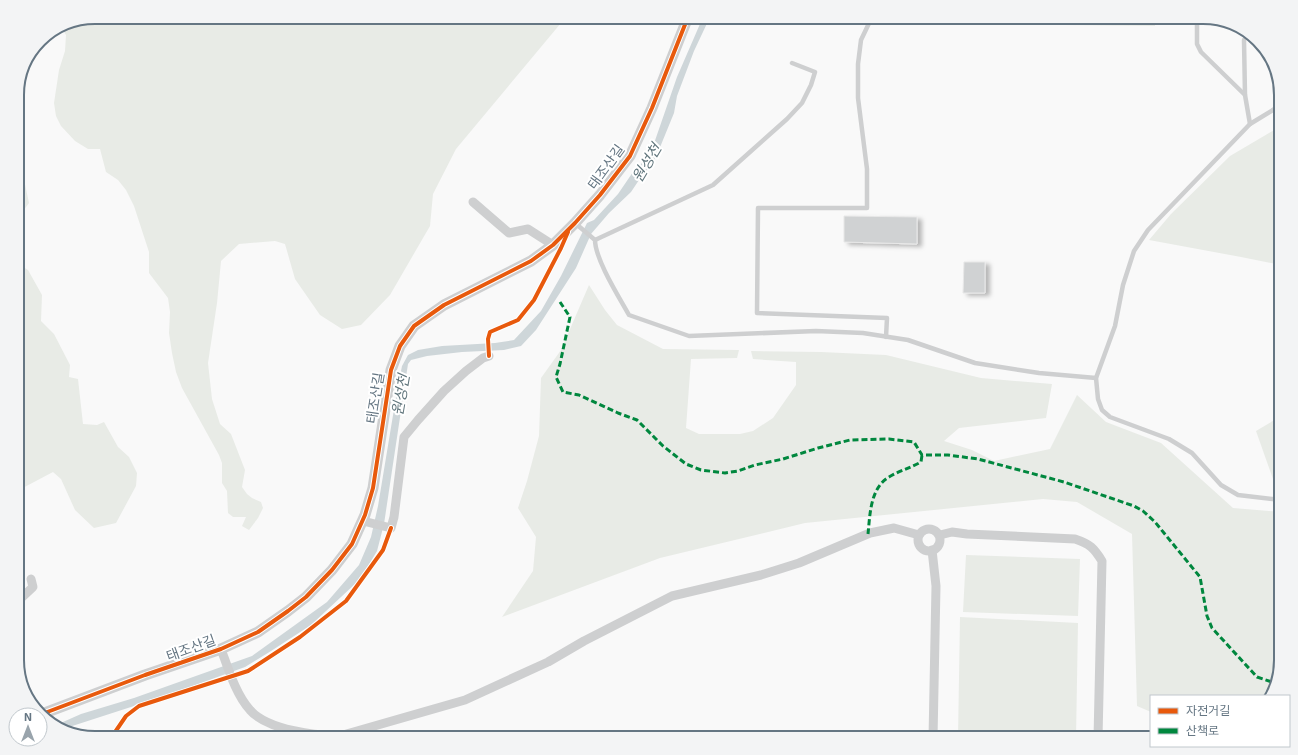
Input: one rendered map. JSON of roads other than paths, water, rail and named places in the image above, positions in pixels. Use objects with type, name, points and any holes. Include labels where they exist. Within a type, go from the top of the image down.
[{"type":"street","name":"태조산길","points":[[48,712],[145,675],[221,649],[258,632],[288,612],[306,597],[332,570],[367,522],[391,370],[400,346],[414,326],[444,305],[531,261],[577,226],[630,156],[652,108],[685,24]]},
{"type":"street","points":[[473,202],[509,233],[528,229],[553,245]]},
{"type":"street","points":[[367,522],[391,528],[394,517],[404,437],[444,390],[483,358],[490,356]]},
{"type":"street","points":[[357,731],[465,700],[548,662],[584,641],[672,596],[761,575],[798,563],[870,533],[894,528],[919,535]]},
{"type":"street","points":[[924,530],[935,530],[940,535],[939,545],[932,550],[926,550],[920,546],[918,542],[919,535],[924,530]]},
{"type":"street","points":[[940,535],[952,532],[1075,539],[1094,548],[1102,561],[1098,731]]},
{"type":"street","points":[[932,550],[936,586],[933,731]]},
{"type":"street","points":[[24,595],[33,587],[31,579]]},
{"type":"street","points":[[221,649],[231,675],[250,711],[275,725],[298,731]]},
{"type":"lane","points":[[869,24],[861,40],[858,64],[858,98],[867,169],[867,208],[758,208],[757,313],[887,318],[886,337]]},
{"type":"lane","points":[[1197,24],[1197,44],[1201,52],[1245,95]]},
{"type":"lane","points":[[1244,40],[1245,95],[1250,124]]},
{"type":"lane","points":[[593,238],[713,185],[787,119],[802,103],[811,85],[815,72],[792,62]]},
{"type":"lane","points":[[1274,109],[1250,124],[1148,230],[1142,239],[1129,264],[1123,284],[1115,326],[1096,378],[1098,399],[1102,410],[1110,417],[1169,439],[1192,453],[1221,485],[1238,495],[1274,499]]},
{"type":"lane","points":[[577,226],[593,238],[595,247],[605,269],[629,315],[689,336],[816,331],[863,333],[908,340],[975,363],[1039,374],[1096,378]]},
{"type":"water","name":"원성천","points":[[700,24],[707,24],[694,51],[677,96],[674,113],[654,162],[631,192],[609,213],[591,234],[576,268],[536,330],[521,346],[504,350],[462,352],[427,356],[411,360],[408,364],[384,524],[377,551],[356,583],[311,625],[245,667],[168,695],[70,727],[61,723],[81,714],[134,698],[252,656],[327,602],[359,565],[371,537],[378,506],[402,366],[408,355],[418,350],[442,346],[495,343],[514,340],[541,311],[561,276],[587,223],[594,220],[618,194],[633,172],[650,155],[677,77]]}]
